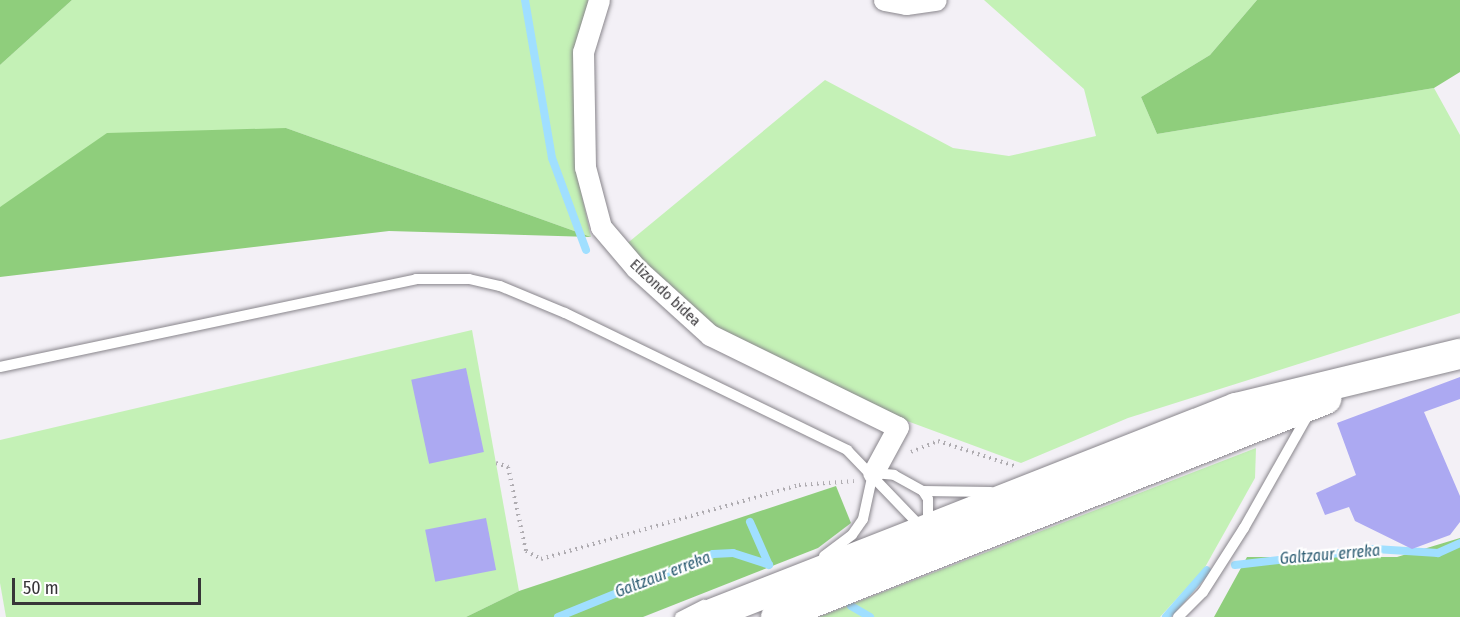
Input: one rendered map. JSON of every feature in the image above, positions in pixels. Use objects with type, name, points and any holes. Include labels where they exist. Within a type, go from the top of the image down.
[{"type":"main road","points":[[704,617],[927,540],[1039,485],[1236,408],[1326,384],[1372,378],[1460,354]]},
{"type":"main road","points":[[776,617],[1314,405],[1372,378]]},
{"type":"street","name":"Elizondo bidea","points":[[599,0],[583,52],[585,168],[601,227],[636,268],[710,335],[898,427],[873,473]]},
{"type":"street","points":[[884,0],[906,4],[936,0]]},
{"type":"lane","points":[[0,367],[416,279],[470,279],[500,286],[590,324],[847,450],[873,473],[927,540]]},
{"type":"lane","points":[[1178,617],[1203,592],[1244,528],[1314,405]]},
{"type":"lane","points":[[873,473],[894,475],[923,491],[962,494],[1039,485]]},
{"type":"lane","points":[[680,617],[830,553],[862,519],[873,473]]},
{"type":"lane","points":[[923,491],[930,519],[927,540]]},
{"type":"path","points":[[496,463],[508,467],[526,551],[541,559],[799,485],[849,483]]},
{"type":"green space","points":[[0,0],[72,0],[0,65]]},
{"type":"green space","points":[[72,0],[588,0],[579,182],[591,237],[286,128],[0,207],[0,65]]},
{"type":"green space","points":[[984,0],[1257,0],[1210,55],[1141,97],[1157,134],[1434,88],[1460,135],[1460,313],[1128,418],[1021,463],[899,418],[723,333],[624,246],[825,80],[953,148],[1009,156],[1096,136],[1084,89]]},
{"type":"green space","points":[[1257,0],[1460,0],[1460,72],[1434,88],[1157,134],[1141,97],[1210,55]]},
{"type":"green space","points":[[286,128],[591,237],[389,231],[0,277],[0,207],[107,133]]},
{"type":"green space","points":[[472,330],[519,591],[466,617],[6,617],[0,583],[0,440]]},
{"type":"green space","points":[[1256,448],[1255,478],[1204,569],[1160,617],[819,617]]},
{"type":"green space","points":[[836,486],[851,523],[818,548],[643,617],[466,617],[519,591]]},
{"type":"green space","points":[[1460,538],[1460,617],[1214,617],[1247,557],[1397,557]]},
{"type":"building","points":[[466,368],[484,452],[429,464],[411,380]]},
{"type":"building","points":[[1460,377],[1460,399],[1424,412],[1460,496],[1460,522],[1450,535],[1412,549],[1355,521],[1349,507],[1325,515],[1316,493],[1356,475],[1337,423]]},
{"type":"building","points":[[486,518],[496,570],[435,582],[425,530]]},
{"type":"waterway","points":[[525,0],[552,158],[586,250]]},
{"type":"waterway","points":[[750,522],[769,565]]},
{"type":"waterway","name":"Galtzaur erreka","points":[[1235,565],[1375,549],[1438,553],[1460,543]]},
{"type":"waterway","name":"Galtzaur erreka","points":[[558,617],[713,554],[733,553],[769,565]]},
{"type":"waterway","name":"Galtzaur erreka","points":[[1166,617],[1207,570]]},
{"type":"waterway","name":"Galtzaur erreka","points":[[851,606],[870,617]]}]
